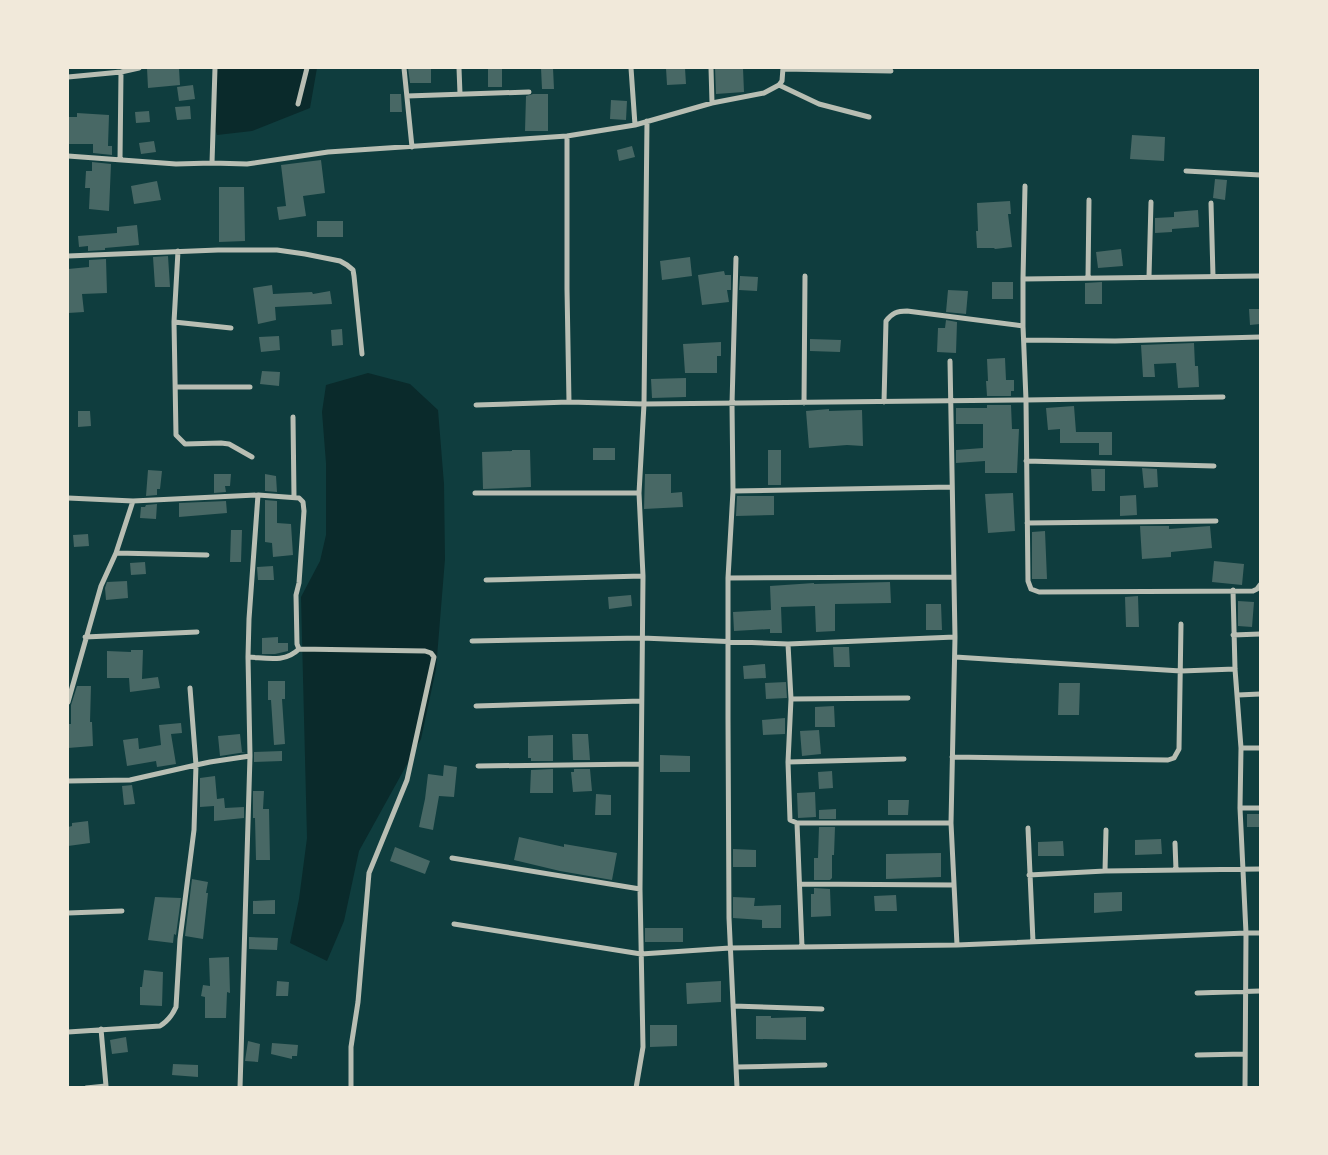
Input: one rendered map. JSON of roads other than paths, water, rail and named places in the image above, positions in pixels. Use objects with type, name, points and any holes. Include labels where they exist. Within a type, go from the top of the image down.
[{"type":"street","points":[[68,77],[121,72],[139,68]]},
{"type":"street","points":[[212,162],[214,68]]},
{"type":"street","points":[[298,104],[306,68]]},
{"type":"street","points":[[404,68],[412,148]]},
{"type":"street","points":[[459,68],[460,94]]},
{"type":"street","points":[[631,68],[635,125]]},
{"type":"street","points":[[711,68],[712,103]]},
{"type":"street","points":[[68,156],[176,164],[212,162],[247,164],[328,152],[412,148],[567,136],[635,125],[712,103],[764,92],[779,85],[782,81],[783,68],[891,71]]},
{"type":"street","points":[[120,160],[121,72]]},
{"type":"street","points":[[779,85],[819,104],[868,117]]},
{"type":"street","points":[[407,96],[529,92]]},
{"type":"street","points":[[636,1088],[643,1047],[640,889],[642,576],[639,492],[644,404],[647,121]]},
{"type":"street","points":[[567,136],[569,402]]},
{"type":"street","points":[[1186,171],[1260,175]]},
{"type":"street","points":[[1025,186],[1023,326],[1026,400],[1026,523],[1028,581],[1031,589],[1038,592],[1253,591],[1260,585]]},
{"type":"street","points":[[1088,278],[1089,200]]},
{"type":"street","points":[[1149,277],[1151,202]]},
{"type":"street","points":[[1211,203],[1213,276]]},
{"type":"street","points":[[68,256],[178,251],[277,250],[340,261],[347,264],[353,270],[362,354]]},
{"type":"street","points":[[178,251],[174,322],[176,435],[184,444],[222,442],[230,444],[252,457]]},
{"type":"street","points":[[736,258],[732,404],[733,491],[728,578],[729,909],[737,1088]]},
{"type":"street","points":[[804,403],[805,276]]},
{"type":"street","points":[[1023,279],[1260,276]]},
{"type":"street","points":[[884,402],[886,321],[898,311],[907,310],[1023,326]]},
{"type":"street","points":[[174,322],[231,328]]},
{"type":"street","points":[[1024,340],[1115,341],[1260,336]]},
{"type":"street","points":[[950,361],[956,637],[951,824],[957,945]]},
{"type":"street","points":[[176,387],[250,388]]},
{"type":"street","points":[[476,405],[569,402],[732,404],[1223,397]]},
{"type":"street","points":[[293,417],[294,497]]},
{"type":"street","points":[[1026,461],[1214,466]]},
{"type":"street","points":[[733,491],[952,488]]},
{"type":"street","points":[[475,493],[639,492]]},
{"type":"street","points":[[240,1088],[250,756],[249,619],[258,495]]},
{"type":"street","points":[[68,498],[133,501],[258,495],[299,498],[303,502],[304,511],[299,583],[296,595],[297,644],[299,649]]},
{"type":"street","points":[[68,702],[100,586],[116,552],[133,501]]},
{"type":"street","points":[[1026,523],[1216,521]]},
{"type":"street","points":[[116,552],[207,556]]},
{"type":"street","points":[[486,580],[642,576]]},
{"type":"street","points":[[728,578],[954,577]]},
{"type":"street","points":[[1233,590],[1235,670],[1241,748],[1240,808],[1246,933],[1245,1088]]},
{"type":"street","points":[[952,757],[1168,760],[1174,758],[1179,749],[1181,624]]},
{"type":"street","points":[[85,637],[197,632]]},
{"type":"street","points":[[1234,635],[1260,634]]},
{"type":"street","points":[[472,641],[642,638],[788,644],[956,637]]},
{"type":"street","points":[[788,644],[791,699],[788,762],[789,816],[792,822],[951,824]]},
{"type":"street","points":[[248,657],[286,658],[292,656],[299,649],[426,651],[434,657],[407,780],[369,873],[358,1002],[352,1047],[351,1088]]},
{"type":"street","points":[[955,657],[1181,671],[1235,670]]},
{"type":"street","points":[[68,1032],[160,1026],[168,1021],[176,1007],[180,939],[194,830],[196,766],[190,688]]},
{"type":"street","points":[[1238,694],[1260,694]]},
{"type":"street","points":[[791,699],[908,698]]},
{"type":"street","points":[[476,706],[641,701]]},
{"type":"street","points":[[1241,748],[1260,748]]},
{"type":"street","points":[[68,781],[130,780],[210,762],[250,756]]},
{"type":"street","points":[[788,762],[904,759]]},
{"type":"street","points":[[478,766],[641,764]]},
{"type":"street","points":[[1240,808],[1260,808]]},
{"type":"street","points":[[797,823],[802,947]]},
{"type":"street","points":[[1028,828],[1033,942]]},
{"type":"street","points":[[1105,871],[1106,830]]},
{"type":"street","points":[[1175,843],[1176,870]]},
{"type":"street","points":[[452,858],[640,889]]},
{"type":"street","points":[[1029,875],[1105,871],[1260,868]]},
{"type":"street","points":[[800,884],[954,884]]},
{"type":"street","points":[[68,913],[122,911]]},
{"type":"street","points":[[454,924],[641,954],[730,948],[957,945],[1260,933]]},
{"type":"street","points":[[1197,993],[1260,991]]},
{"type":"street","points":[[733,1006],[822,1009]]},
{"type":"street","points":[[86,1088],[106,1087],[101,1030]]},
{"type":"street","points":[[1197,1055],[1245,1054]]},
{"type":"street","points":[[737,1067],[825,1065]]},
{"type":"water","points":[[215,68],[317,68],[310,108],[252,131],[217,135],[211,115]]},
{"type":"water","points":[[368,373],[410,384],[438,410],[444,484],[445,559],[436,669],[421,739],[359,851],[344,921],[327,961],[290,943],[299,899],[307,838],[301,597],[320,561],[326,535],[326,463],[322,412],[326,385]]}]
